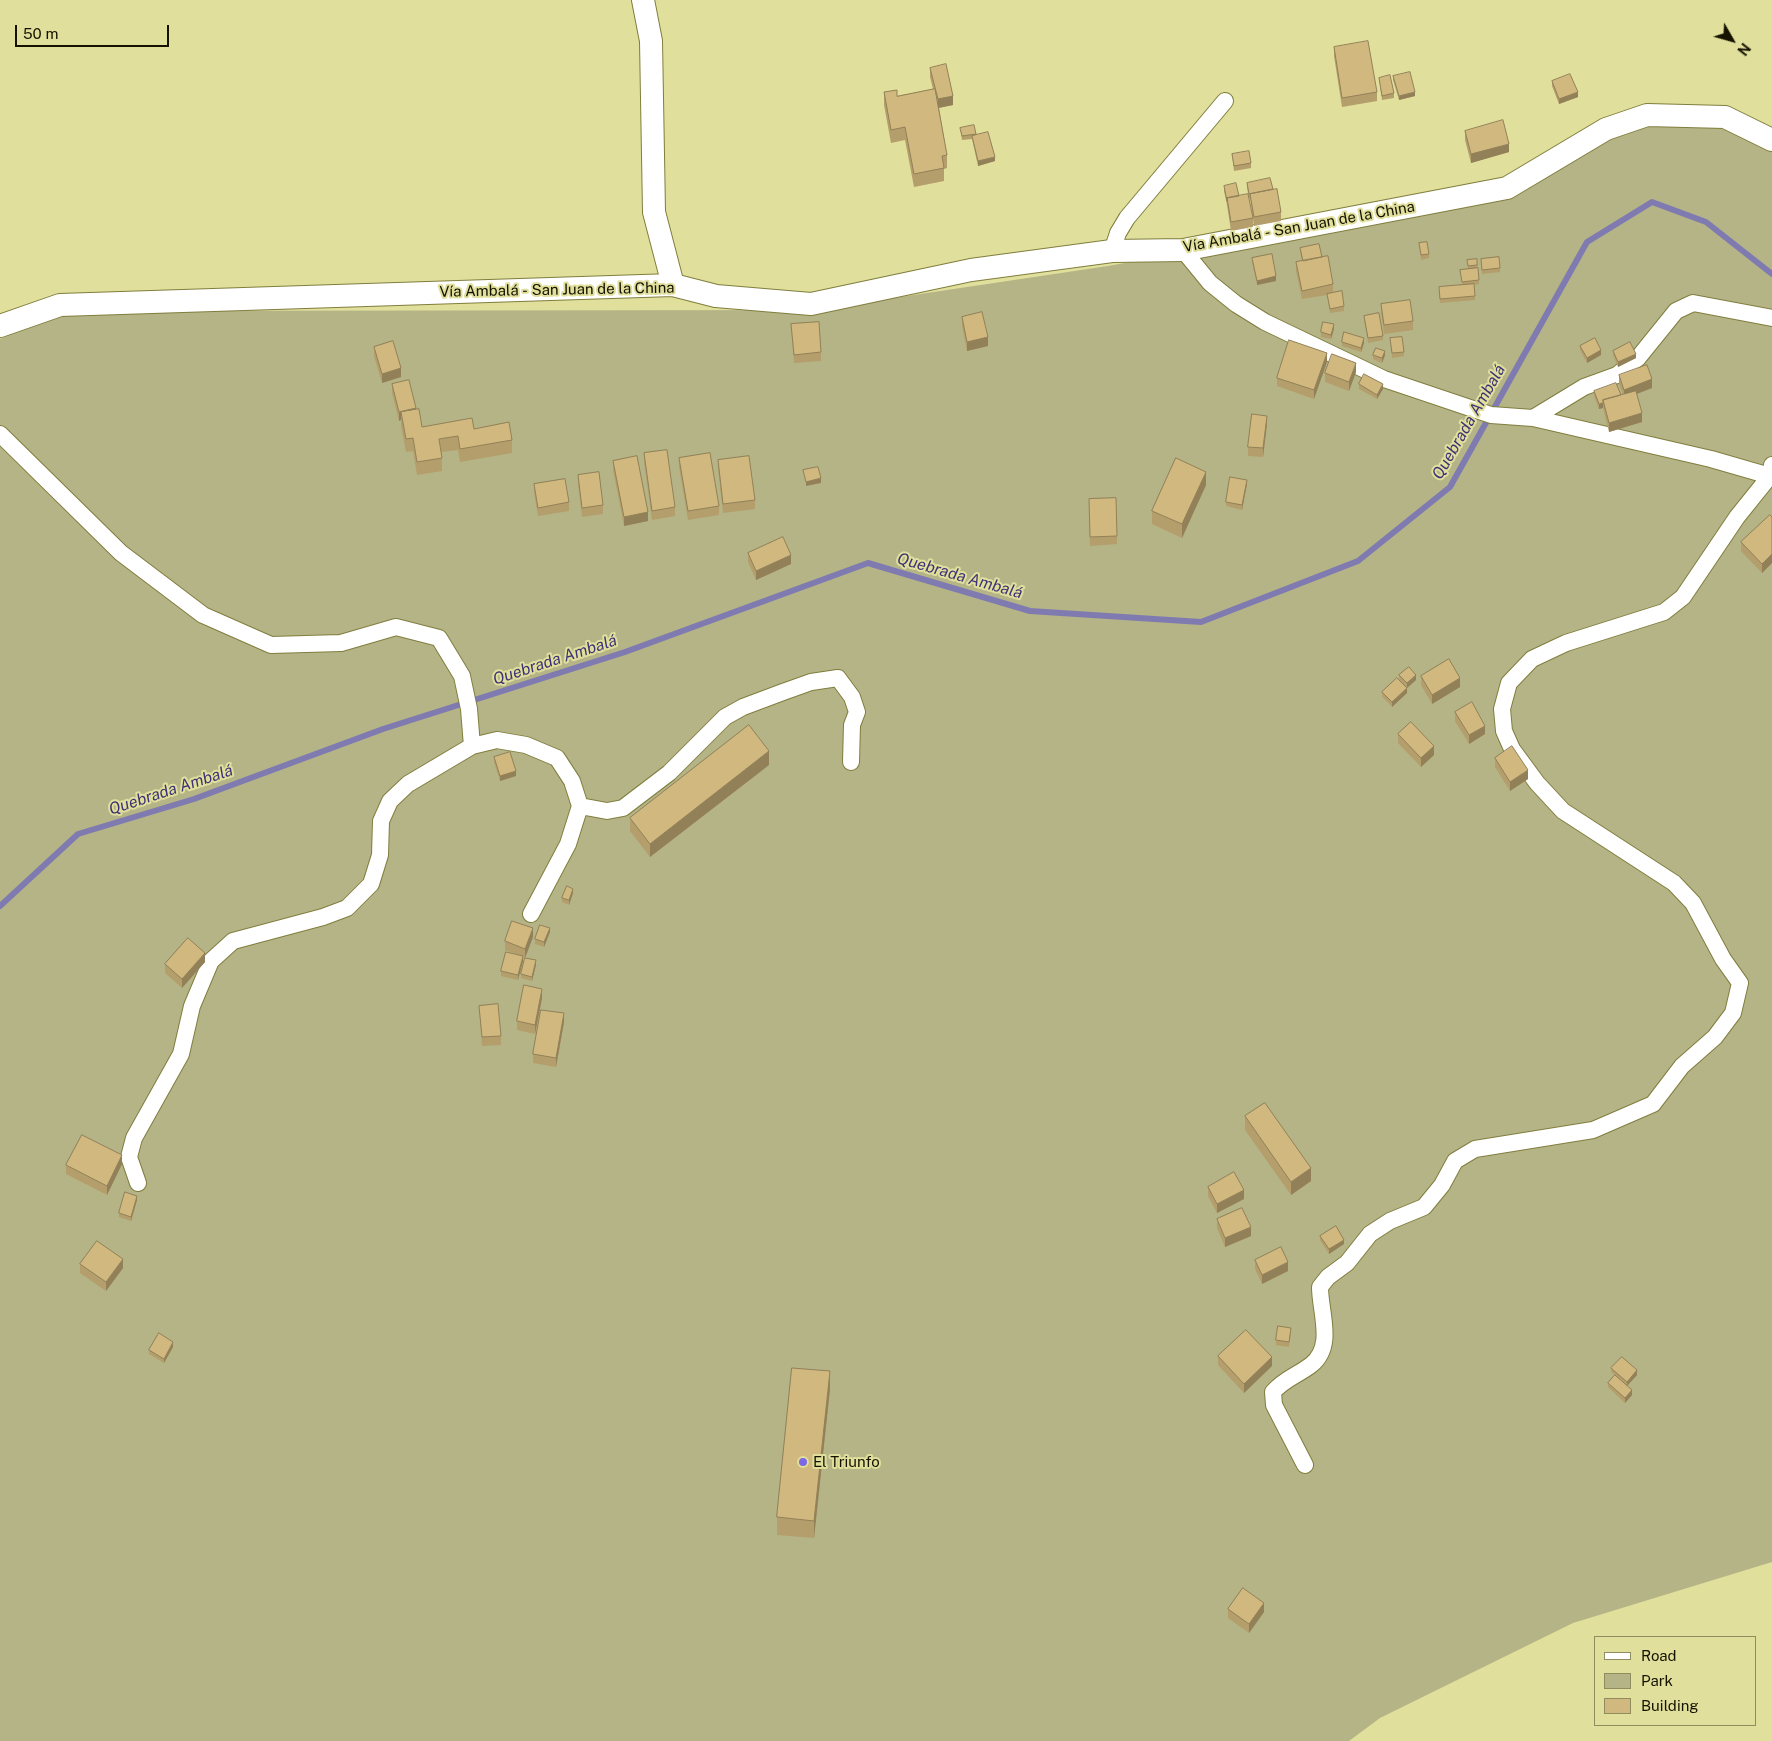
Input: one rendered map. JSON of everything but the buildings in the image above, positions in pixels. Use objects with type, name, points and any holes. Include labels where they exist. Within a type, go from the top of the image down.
[{"type":"street","points":[[642,0],[651,41],[654,212],[673,284]]},
{"type":"street","points":[[1112,251],[1118,233],[1127,218],[1225,101]]},
{"type":"street","name":"Vía Ambalá - San Juan de la China","points":[[0,326],[60,305],[673,284],[716,296],[811,304],[972,270],[1112,251],[1183,250],[1507,188],[1606,129],[1647,115],[1725,117],[1772,140]]},
{"type":"street","points":[[1183,250],[1210,283],[1236,304],[1265,322],[1384,379],[1491,415],[1533,418],[1711,460],[1771,471],[1683,596],[1664,612],[1566,642],[1532,659],[1509,683],[1502,709],[1504,730],[1512,749],[1537,783],[1563,811],[1674,883],[1693,903],[1724,959],[1740,983],[1734,1014],[1715,1037],[1682,1066],[1653,1104],[1593,1130],[1475,1149],[1455,1161],[1442,1185],[1424,1207],[1390,1220],[1370,1234],[1347,1263],[1328,1277],[1320,1288],[1326,1324],[1322,1352],[1311,1364],[1283,1381],[1273,1392],[1274,1405],[1305,1465]]},
{"type":"street","points":[[1533,418],[1584,387],[1617,375],[1638,358],[1676,311],[1693,304],[1772,318]]},
{"type":"street","points":[[0,434],[121,552],[203,616],[272,646],[341,643],[396,627],[439,638],[462,676],[469,709],[472,746]]},
{"type":"street","points":[[580,806],[607,811],[623,808],[669,773],[724,717],[743,707],[811,682],[838,678],[852,697],[857,712],[852,725],[850,762]]},
{"type":"street","points":[[138,1183],[130,1157],[134,1138],[181,1054],[192,1006],[211,961],[233,941],[323,917],[348,908],[372,884],[380,855],[381,821],[390,800],[408,784],[472,746],[497,740],[526,744],[556,758],[572,781],[580,806],[568,844],[531,914]]},
{"type":"green space","points":[[1725,117],[1772,140],[1772,1562],[1573,1623],[1380,1718],[1349,1741],[0,1741],[0,339],[61,311],[813,310],[1108,266],[1512,193],[1647,118]]},
{"type":"waterway","name":"Quebrada Ambalá","points":[[0,906],[78,834],[194,799],[383,729],[625,652],[868,563],[1030,611],[1201,622],[1358,561],[1450,487],[1587,242],[1652,202],[1706,222],[1772,274]]},
{"type":"place","name":"El Triunfo","points":[[803,1462]]}]
